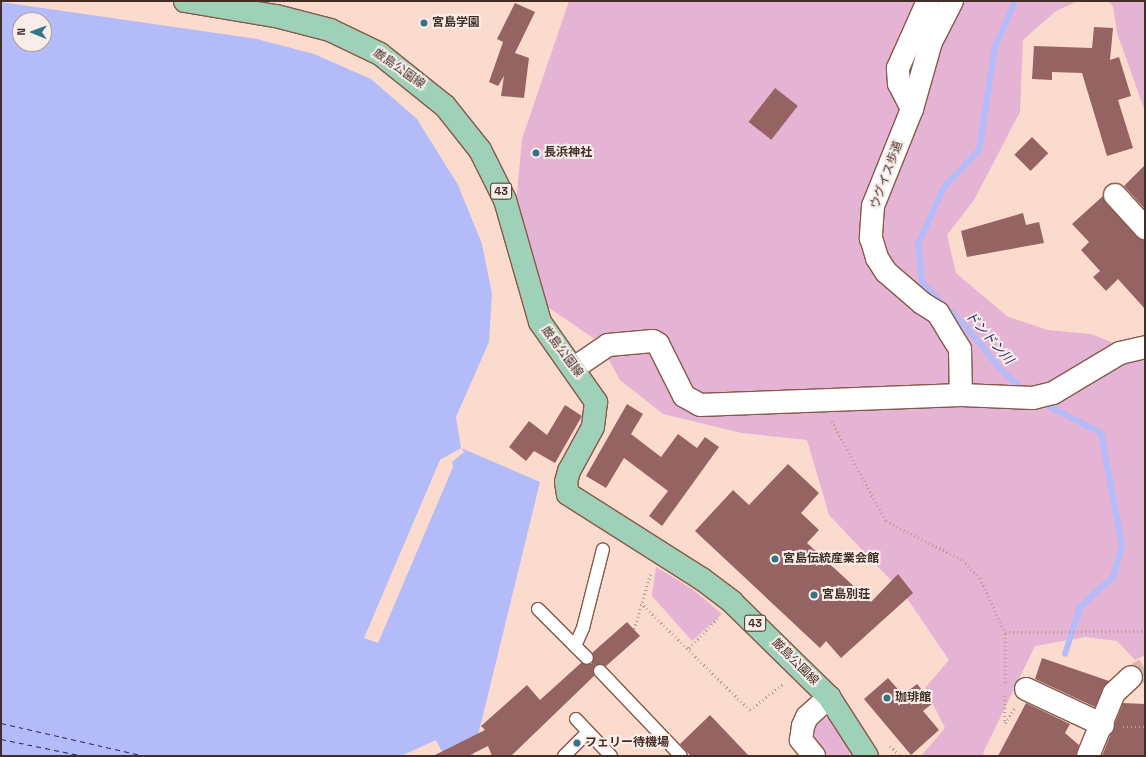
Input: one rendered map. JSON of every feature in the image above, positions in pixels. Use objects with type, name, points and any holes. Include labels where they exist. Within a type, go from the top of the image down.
[{"type":"main road","name":"厳島公園線","points":[[185,1],[276,16],[330,30],[380,54],[425,87],[463,127],[493,174],[514,227],[533,308],[591,391],[597,415],[568,471],[566,482],[568,494],[702,579],[732,602],[829,698],[867,756]]},
{"type":"street","points":[[912,109],[899,84],[898,68],[928,1]]},
{"type":"street","name":"ウグイス歩道","points":[[952,1],[931,42],[912,109],[873,206],[871,238],[876,258],[886,272],[922,303],[938,313],[960,349],[961,395]]},
{"type":"street","points":[[1115,195],[1145,228]]},
{"type":"street","points":[[574,368],[608,345],[653,341],[691,402],[700,405],[820,399],[961,395],[1033,398],[1053,393],[1120,353],[1145,347]]},
{"type":"street","points":[[1088,756],[1103,725],[1114,693],[1131,677]]},
{"type":"street","points":[[1026,688],[1103,725]]},
{"type":"street","points":[[814,756],[801,740],[803,726],[807,717],[829,698]]},
{"type":"lane","points":[[575,646],[583,628],[603,549]]},
{"type":"lane","points":[[538,609],[587,658]]},
{"type":"lane","points":[[600,671],[681,756]]},
{"type":"lane","points":[[576,719],[610,756]]},
{"type":"lane","points":[[564,756],[588,732]]},
{"type":"path","points":[[820,399],[881,515],[886,521],[963,560],[980,578],[1005,632],[1005,645]]},
{"type":"path","points":[[634,629],[653,565]]},
{"type":"path","points":[[642,603],[690,648],[750,710],[786,681]]},
{"type":"path","points":[[690,648],[722,614]]},
{"type":"path","points":[[1005,632],[1145,631]]},
{"type":"path","points":[[890,746],[901,756]]},
{"type":"shaded area","points":[[569,1],[1078,1],[1056,11],[1023,40],[1020,112],[974,200],[947,235],[956,273],[1008,317],[1048,330],[1091,334],[1145,355],[1145,655],[1135,660],[1117,641],[1085,637],[1035,646],[983,753],[985,756],[921,756],[945,728],[925,688],[949,660],[904,594],[829,515],[807,440],[742,433],[663,414],[620,380],[599,342],[539,301],[515,215],[522,139]]},
{"type":"shaded area","points":[[1108,1],[1145,1],[1145,111],[1117,33],[1113,6]]},
{"type":"shaded area","points":[[656,567],[692,589],[722,614],[692,641],[652,596]]},
{"type":"shaded area","points":[[822,717],[832,719],[849,747],[850,756],[828,756],[812,739],[811,729]]},
{"type":"water","points":[[1,2],[257,39],[314,54],[371,79],[417,119],[458,185],[482,244],[492,294],[489,342],[456,417],[461,448],[540,482],[473,756],[1,756]]},
{"type":"pier","points":[[461,448],[464,452],[452,462],[453,467],[378,643],[364,638],[440,460]]},
{"type":"pier","points":[[436,740],[444,756],[401,756]]},
{"type":"building","points":[[515,3],[535,12],[515,53],[529,58],[524,98],[501,96],[504,76],[498,86],[489,82],[503,42],[497,39]]},
{"type":"building","points":[[1094,27],[1113,28],[1110,60],[1119,57],[1131,96],[1118,100],[1133,148],[1107,156],[1082,73],[1052,72],[1052,80],[1032,79],[1034,46],[1092,48]]},
{"type":"building","points":[[775,88],[798,106],[771,140],[749,122]]},
{"type":"building","points":[[1032,137],[1048,153],[1031,171],[1014,155]]},
{"type":"building","points":[[1145,165],[1145,209],[1124,186]]},
{"type":"building","points":[[1103,196],[1136,236],[1145,240],[1145,309],[1118,279],[1106,291],[1093,277],[1100,271],[1081,250],[1089,242],[1072,224]]},
{"type":"building","points":[[1023,213],[1026,225],[1039,222],[1044,243],[967,257],[961,231]]},
{"type":"building","points":[[627,404],[643,414],[631,434],[661,457],[678,434],[697,448],[705,437],[719,447],[662,526],[649,516],[668,491],[624,458],[606,488],[586,476]]},
{"type":"building","points":[[565,405],[582,416],[555,463],[534,451],[526,461],[509,447],[529,421],[547,435]]},
{"type":"building","points":[[788,464],[819,493],[801,513],[819,530],[807,543],[871,602],[898,574],[913,593],[841,658],[826,641],[820,648],[695,531],[733,490],[749,505]]},
{"type":"building","points":[[627,622],[640,636],[606,666],[595,665],[594,676],[511,756],[492,756],[488,746],[468,756],[433,756],[485,730],[481,726],[527,685],[540,700],[581,663],[592,664],[592,653]]},
{"type":"building","points":[[1042,658],[1109,681],[1095,707],[1035,679]]},
{"type":"building","points":[[888,678],[903,695],[917,684],[933,703],[923,711],[939,730],[911,755],[864,699]]},
{"type":"building","points":[[1026,703],[1070,724],[1065,733],[1079,745],[1076,756],[998,756]]},
{"type":"building","points":[[1123,703],[1145,704],[1145,756],[1102,756]]},
{"type":"building","points":[[710,715],[749,756],[691,756],[687,752],[680,744]]},
{"type":"waterway","name":"ドンドン川","points":[[1015,1],[995,47],[979,150],[944,187],[918,244],[922,283],[967,328],[1003,372],[1027,392]]},
{"type":"waterway","name":"ドンドン川","points":[[1039,401],[1101,433],[1122,546],[1113,577],[1080,607],[1065,654]]},
{"type":"ferry route","points":[[1,723],[145,756]]},
{"type":"ferry route","points":[[1,739],[84,756]]},
{"type":"tunnel","points":[[1131,677],[1145,669]]},
{"type":"place","name":"宮島学園","points":[[424,23]]},
{"type":"place","name":"長浜神社","points":[[536,153]]},
{"type":"place","name":"宮島伝統産業会館","points":[[775,559]]},
{"type":"place","name":"宮島別荘","points":[[814,595]]},
{"type":"place","name":"珈琲館","points":[[887,698]]},
{"type":"place","name":"フェリー待機場","points":[[577,743]]}]
